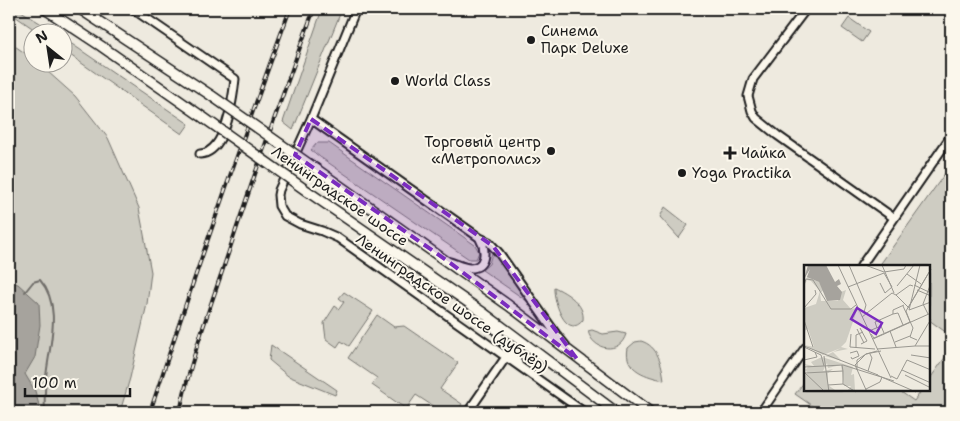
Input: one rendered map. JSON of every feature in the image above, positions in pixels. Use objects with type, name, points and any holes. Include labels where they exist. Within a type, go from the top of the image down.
[{"type":"main road","name":"Ленинградское шоссе","points":[[45,9],[101,46],[307,192],[413,263],[616,412]]},
{"type":"main road","name":"Ленинградское шоссе","points":[[80,9],[212,96],[449,262],[650,412]]},
{"type":"main road","points":[[637,403],[654,412]]},
{"type":"street","points":[[133,9],[235,79],[234,93],[225,128],[220,139],[210,151],[200,154]]},
{"type":"street","name":"Ленинградское шоссе (дублёр)","points":[[356,9],[278,195],[279,206],[285,216],[300,224],[338,238],[584,412]]},
{"type":"street","points":[[806,9],[753,79],[748,96],[752,111],[756,118],[777,134],[894,218]]},
{"type":"street","points":[[311,118],[480,238],[489,242],[499,253],[556,334],[577,359]]},
{"type":"street","points":[[861,265],[951,136]]},
{"type":"street","points":[[449,262],[471,268],[478,266],[484,259],[484,246],[480,238]]},
{"type":"street","points":[[485,314],[509,351],[525,371]]},
{"type":"street","points":[[492,348],[500,344],[501,338]]},
{"type":"street","points":[[761,412],[804,349]]},
{"type":"street","points":[[468,412],[506,357]]},
{"type":"highlighted area","points":[[311,119],[493,246],[577,359],[449,262],[295,155]]},
{"type":"shaded area","points":[[9,9],[18,9],[38,22],[24,22],[9,12]]},
{"type":"shaded area","points":[[327,9],[342,9],[293,130],[283,122],[320,15],[326,12]]},
{"type":"shaded area","points":[[849,18],[869,32],[862,42],[842,28]]},
{"type":"shaded area","points":[[9,42],[22,51],[22,72],[48,72],[75,96],[108,138],[139,208],[151,272],[147,304],[120,412],[9,412]]},
{"type":"shaded area","points":[[72,44],[189,124],[182,134],[72,56]]},
{"type":"shaded area","points":[[317,143],[329,143],[475,245],[479,252],[476,259],[469,259],[320,157],[311,150]]},
{"type":"shaded area","points":[[951,165],[951,336],[930,321],[930,265],[880,265]]},
{"type":"shaded area","points":[[665,207],[688,225],[679,238],[660,217]]},
{"type":"shaded area","points":[[492,253],[527,301],[482,270],[489,264]]},
{"type":"shaded area","points":[[9,282],[18,284],[39,303],[40,325],[35,357],[25,374],[35,391],[41,412],[13,412],[9,408]]},
{"type":"shaded area","points":[[554,287],[564,292],[578,304],[583,314],[583,320],[577,325],[571,326],[562,316],[558,309]]},
{"type":"shaded area","points":[[344,292],[373,311],[349,346],[341,341],[337,347],[326,339],[324,323],[335,306],[339,309],[344,302],[339,298]]},
{"type":"shaded area","points":[[377,315],[394,327],[404,326],[458,363],[440,389],[462,404],[457,412],[442,412],[416,395],[406,409],[372,385],[377,378],[348,358]]},
{"type":"shaded area","points":[[592,330],[603,334],[618,332],[626,334],[623,341],[618,345],[613,348],[607,348],[595,343],[588,331]]},
{"type":"shaded area","points":[[635,342],[647,343],[658,356],[664,380],[638,371],[629,362],[627,356],[628,348]]},
{"type":"shaded area","points":[[271,345],[337,390],[335,395],[288,376],[269,360]]},
{"type":"shaded area","points":[[951,349],[951,412],[821,412],[795,394],[804,382],[804,391],[899,391],[914,401],[921,391],[930,391],[930,379]]},
{"type":"waterway","points":[[25,292],[33,282],[40,280],[47,290],[51,302],[53,327],[46,377],[45,412]]},
{"type":"railway","points":[[150,412],[218,210],[290,9]]},
{"type":"railway","points":[[180,412],[194,356],[206,319],[268,136],[314,9]]},
{"type":"place","name":"Синема Парк Deluxe","points":[[531,40]]},
{"type":"place","name":"World Class","points":[[395,81]]},
{"type":"place","name":"Торговый центр «Метрополис»","points":[[551,151]]},
{"type":"place","name":"Чайка","points":[[730,153]]},
{"type":"place","name":"Yoga Practika","points":[[682,173]]}]
